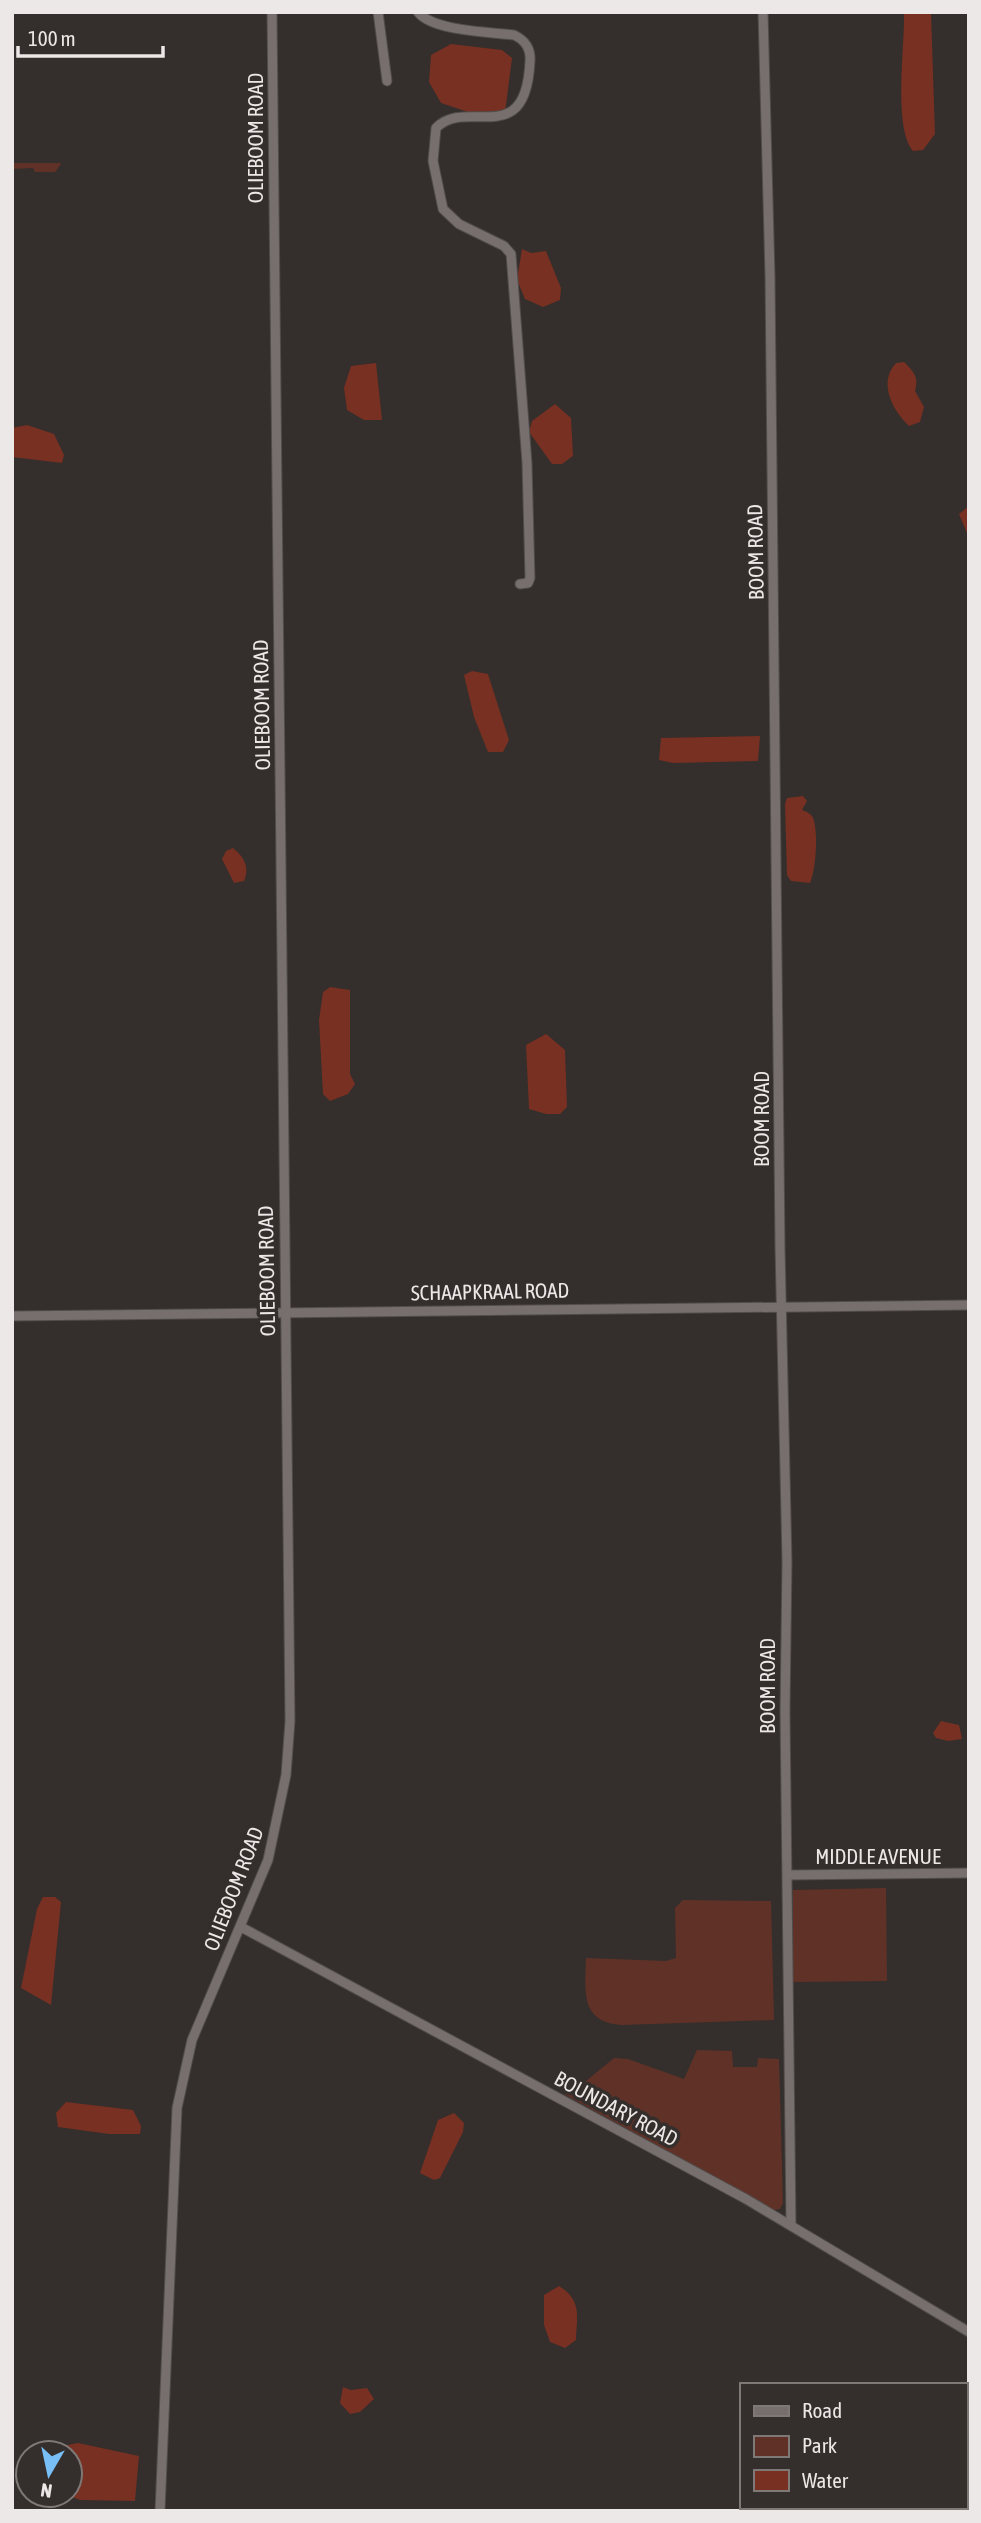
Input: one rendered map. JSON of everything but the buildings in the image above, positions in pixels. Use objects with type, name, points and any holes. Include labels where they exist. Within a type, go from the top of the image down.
[{"type":"street","name":"OLIEBOOM ROAD","points":[[160,2511],[177,2108],[192,2040],[268,1860],[286,1775],[290,1721],[272,12]]},
{"type":"street","points":[[378,12],[387,80]]},
{"type":"street","points":[[418,12],[423,19],[436,25],[514,35],[523,39],[529,50],[529,68],[516,108],[499,117],[448,120],[436,128],[432,149],[443,209],[459,224],[505,246],[511,254],[528,474],[530,578],[528,583],[520,584]]},
{"type":"street","name":"BOOM ROAD","points":[[763,12],[770,276],[787,1562],[785,1710],[791,2225]]},
{"type":"street","name":"SCHAAPKRAAL ROAD","points":[[12,1315],[969,1304]]},
{"type":"street","name":"MIDDLE AVENUE","points":[[788,1875],[969,1873]]},
{"type":"street","name":"BOUNDARY ROAD","points":[[241,1927],[791,2225],[969,2332]]},
{"type":"green space","points":[[12,163],[61,164],[55,172],[35,172],[33,168],[12,169]]},
{"type":"green space","points":[[886,1888],[887,1981],[793,1982],[793,1890]]},
{"type":"green space","points":[[683,1900],[771,1901],[774,2020],[621,2025],[608,2023],[592,2011],[586,1993],[586,1958],[666,1961],[676,1958],[675,1908]]},
{"type":"green space","points":[[697,2050],[732,2051],[733,2067],[757,2067],[758,2058],[779,2059],[783,2203],[780,2209],[774,2210],[564,2094],[580,2086],[614,2058],[628,2059],[684,2079]]},
{"type":"water","points":[[904,12],[931,12],[935,134],[923,150],[913,151],[903,124],[901,85]]},
{"type":"water","points":[[451,44],[502,50],[512,58],[505,113],[471,113],[441,103],[429,82],[431,55]]},
{"type":"water","points":[[522,249],[531,253],[546,251],[561,288],[560,300],[543,307],[525,299],[517,280]]},
{"type":"water","points":[[904,362],[915,375],[915,391],[924,407],[920,422],[909,426],[897,412],[889,396],[888,387],[888,379],[896,363]]},
{"type":"water","points":[[376,363],[382,420],[364,420],[347,410],[344,388],[351,366]]},
{"type":"water","points":[[555,404],[571,418],[573,456],[562,464],[552,464],[529,432],[532,421]]},
{"type":"water","points":[[27,425],[54,434],[64,455],[62,463],[12,457],[12,428]]},
{"type":"water","points":[[969,506],[969,538],[959,514]]},
{"type":"water","points":[[472,671],[488,674],[509,740],[503,752],[488,752],[474,717],[464,675]]},
{"type":"water","points":[[760,736],[758,761],[673,763],[659,760],[661,738]]},
{"type":"water","points":[[803,796],[807,801],[802,810],[812,817],[816,835],[815,861],[810,883],[791,881],[787,875],[785,804],[787,798]]},
{"type":"water","points":[[233,848],[246,867],[244,881],[234,883],[222,859],[226,851]]},
{"type":"water","points":[[330,987],[350,990],[350,1074],[355,1084],[348,1094],[330,1101],[323,1094],[319,1020],[323,992]]},
{"type":"water","points":[[546,1034],[565,1050],[567,1107],[560,1114],[546,1114],[529,1109],[526,1045]]},
{"type":"water","points":[[941,1721],[959,1725],[962,1739],[948,1741],[936,1738],[933,1733]]},
{"type":"water","points":[[43,1897],[55,1897],[61,1902],[51,2005],[21,1988],[37,1909]]},
{"type":"water","points":[[66,2102],[133,2110],[141,2126],[140,2134],[109,2134],[58,2127],[56,2113]]},
{"type":"water","points":[[454,2113],[464,2123],[463,2132],[440,2178],[434,2180],[420,2173],[438,2120]]},
{"type":"water","points":[[559,2286],[572,2297],[577,2316],[576,2340],[565,2348],[550,2342],[544,2325],[544,2295]]},
{"type":"water","points":[[343,2387],[351,2390],[367,2388],[374,2399],[360,2412],[350,2414],[340,2403]]},
{"type":"water","points":[[84,2444],[139,2456],[135,2501],[84,2500]]}]
